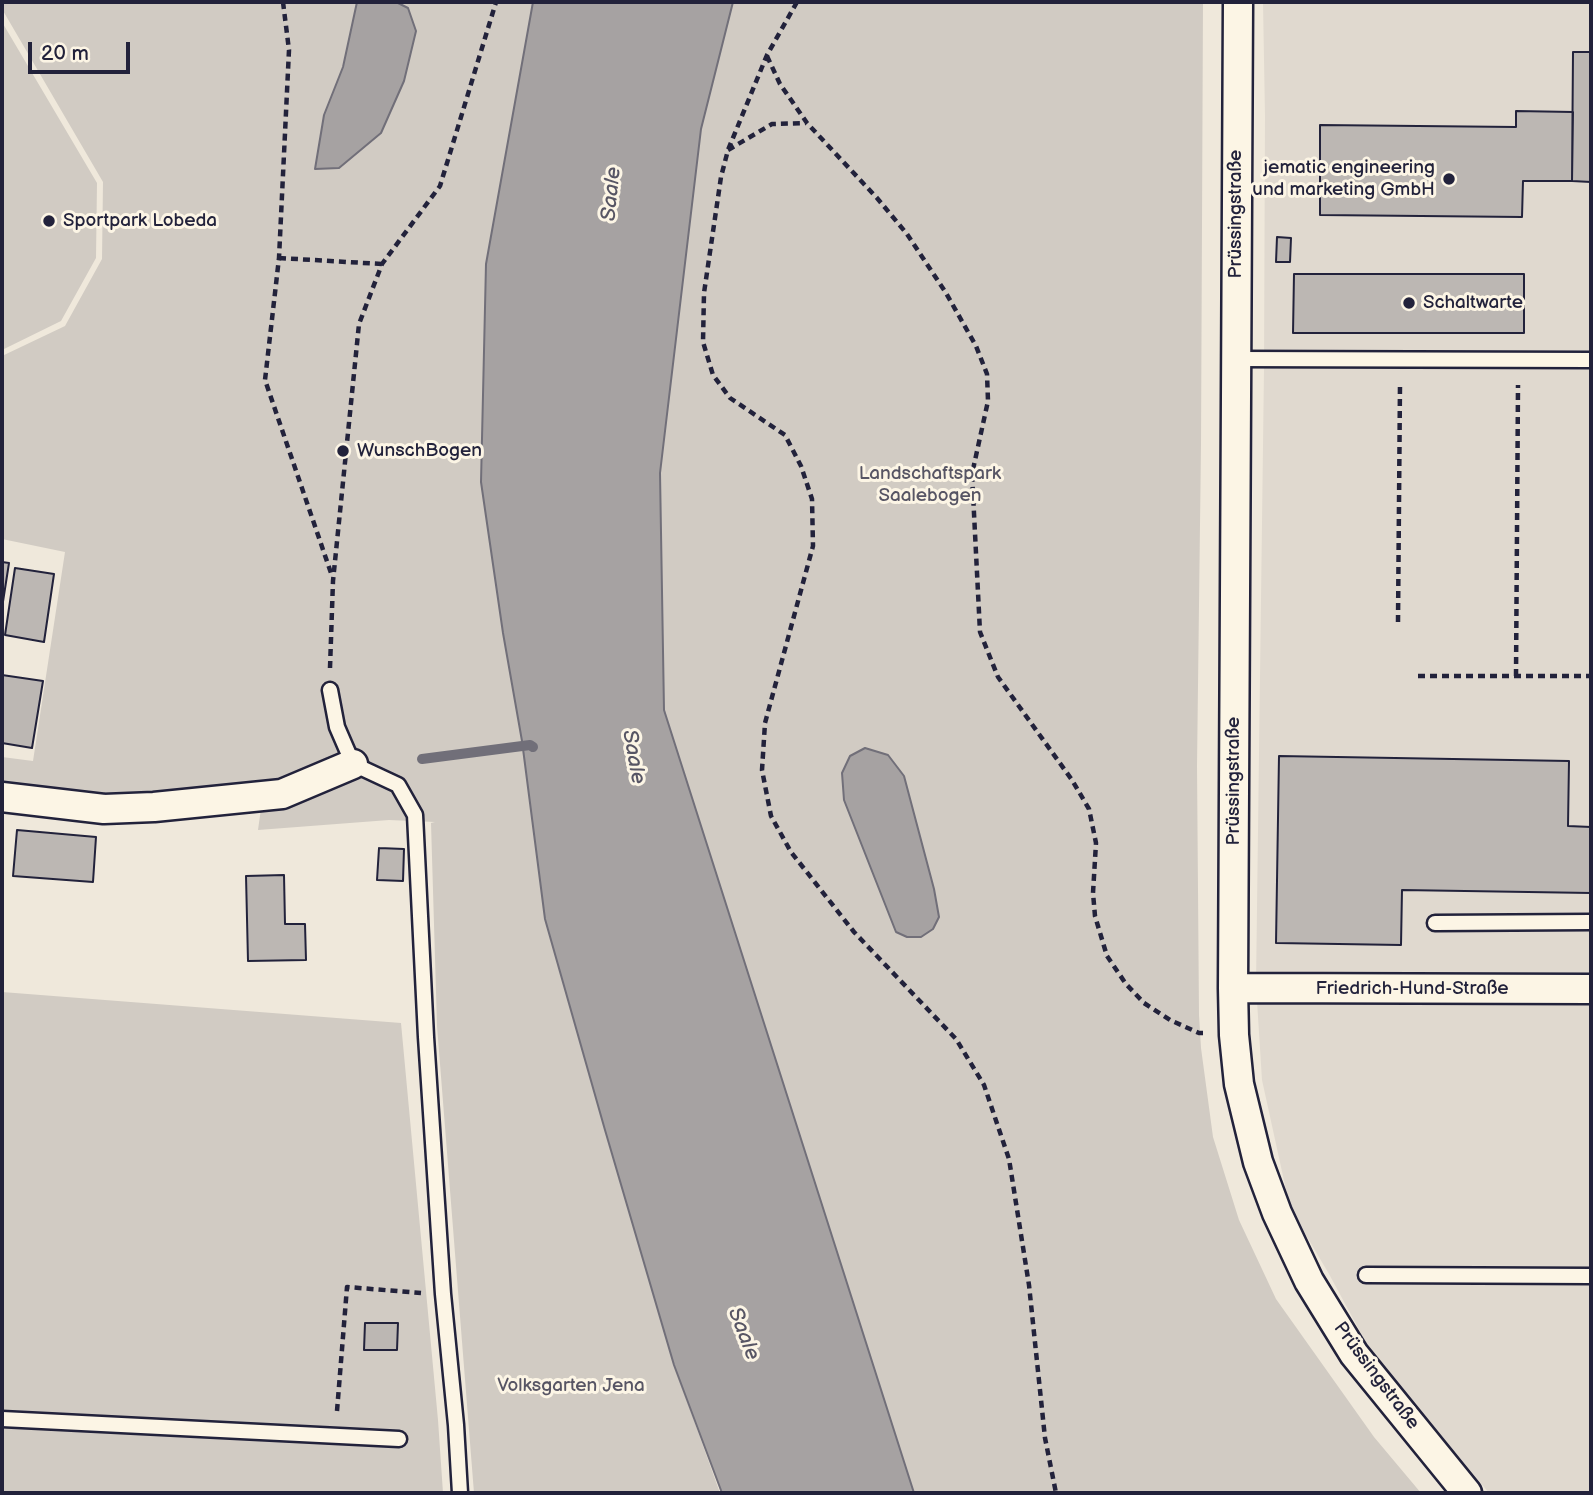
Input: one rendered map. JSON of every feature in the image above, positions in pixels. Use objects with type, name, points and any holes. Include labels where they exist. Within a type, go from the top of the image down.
[{"type":"street","name":"Prüssingstraße","points":[[1238,2],[1233,988],[1239,1084],[1258,1162],[1277,1213],[1309,1281],[1354,1354],[1467,1493]]},
{"type":"street","points":[[2,796],[104,809],[154,807],[282,794],[353,764]]},
{"type":"street","name":"Friedrich-Hund-Straße","points":[[1233,988],[1591,989]]},
{"type":"lane","points":[[1236,359],[1591,360]]},
{"type":"lane","points":[[330,690],[337,727],[353,764],[398,785],[415,815],[443,1294],[460,1493]]},
{"type":"lane","points":[[1435,923],[1591,922]]},
{"type":"lane","points":[[1366,1275],[1591,1276]]},
{"type":"lane","points":[[2,1419],[399,1439]]},
{"type":"path","points":[[283,2],[289,50],[279,258],[265,380],[333,581]]},
{"type":"path","points":[[330,690],[333,581],[359,324],[382,264],[440,186],[496,2]]},
{"type":"path","points":[[797,2],[767,55],[729,150],[721,177],[704,293],[702,342],[713,375],[730,398],[785,435],[801,466],[811,499],[813,547],[765,723],[762,770],[771,816],[791,852],[854,932],[956,1039],[984,1085],[1009,1159],[1029,1285],[1045,1438],[1056,1493]]},
{"type":"path","points":[[767,55],[780,84],[807,122],[907,234],[946,293],[976,346],[987,374],[988,401],[972,474],[979,632],[998,677],[1072,780],[1089,809],[1096,843],[1093,893],[1095,916],[1107,956],[1135,994],[1161,1014],[1199,1032],[1234,1035]]},
{"type":"path","points":[[729,150],[772,124],[807,122]]},
{"type":"path","points":[[279,258],[382,264]]},
{"type":"path","points":[[1398,622],[1400,359]]},
{"type":"path","points":[[1516,676],[1519,359]]},
{"type":"path","points":[[1418,676],[1591,677]]},
{"type":"path","points":[[334,1436],[347,1287],[443,1294]]},
{"type":"shaded area","points":[[1263,2],[1591,2],[1591,1493],[1489,1493],[1369,1348],[1290,1208],[1262,1080],[1256,985],[1264,369]]},
{"type":"green space","name":"Volksgarten Jena","points":[[2,2],[533,2],[486,264],[481,482],[522,741],[545,919],[674,1365],[720,1493],[474,1493],[437,1026],[431,823],[435,822],[389,820],[258,830],[264,787],[104,801],[2,787],[2,757],[33,761],[65,552],[2,539],[2,356],[65,326],[102,259],[103,182],[2,9]]},
{"type":"green space","name":"Landschaftspark Saalebogen","points":[[733,2],[1203,2],[1197,766],[1199,1015],[1213,1137],[1239,1220],[1276,1299],[1374,1437],[1421,1493],[914,1493],[664,710],[660,473],[701,129]]},
{"type":"green space","name":"Sportpark Lobeda","points":[[2,22],[97,183],[96,258],[61,321],[2,350]]},
{"type":"green space","points":[[2,992],[401,1023],[443,1493],[2,1493]]},
{"type":"water","points":[[357,2],[396,2],[408,8],[416,31],[404,81],[381,133],[339,168],[315,169],[324,115],[343,67]]},
{"type":"water","name":"Saale","points":[[533,2],[733,2],[701,129],[660,473],[664,710],[914,1493],[722,1493],[674,1365],[545,919],[522,741],[481,482],[486,264]]},
{"type":"water","points":[[865,748],[888,755],[904,776],[939,917],[933,929],[921,937],[907,937],[896,932],[844,800],[842,773],[850,756]]},
{"type":"building","points":[[1573,52],[1591,52],[1591,182],[1572,181]]},
{"type":"building","points":[[1516,111],[1573,112],[1572,181],[1523,181],[1522,217],[1320,215],[1320,125],[1516,127]]},
{"type":"building","points":[[1277,237],[1291,238],[1290,262],[1276,262]]},
{"type":"building","name":"Schaltwarte","points":[[1294,274],[1524,274],[1524,333],[1293,333]]},
{"type":"building","points":[[2,562],[9,563],[2,608]]},
{"type":"building","points":[[15,568],[54,574],[44,642],[5,635]]},
{"type":"building","points":[[2,675],[43,681],[32,748],[2,743]]},
{"type":"building","points":[[1279,756],[1569,761],[1568,826],[1591,827],[1591,893],[1402,890],[1401,945],[1276,943]]},
{"type":"building","points":[[17,830],[96,837],[93,882],[13,876]]},
{"type":"building","points":[[379,848],[404,849],[403,881],[377,880]]},
{"type":"building","points":[[284,875],[285,924],[305,924],[306,960],[248,961],[246,876]]},
{"type":"building","points":[[365,1323],[398,1323],[397,1350],[364,1350]]},
{"type":"waterway","points":[[422,759],[530,745],[533,747]]},
{"type":"place","name":"jematic engineering und marketing GmbH","points":[[1449,179]]},
{"type":"place","name":"Sportpark Lobeda","points":[[49,221]]},
{"type":"place","name":"Schaltwarte","points":[[1409,303]]},
{"type":"place","name":"WunschBogen","points":[[343,451]]}]
